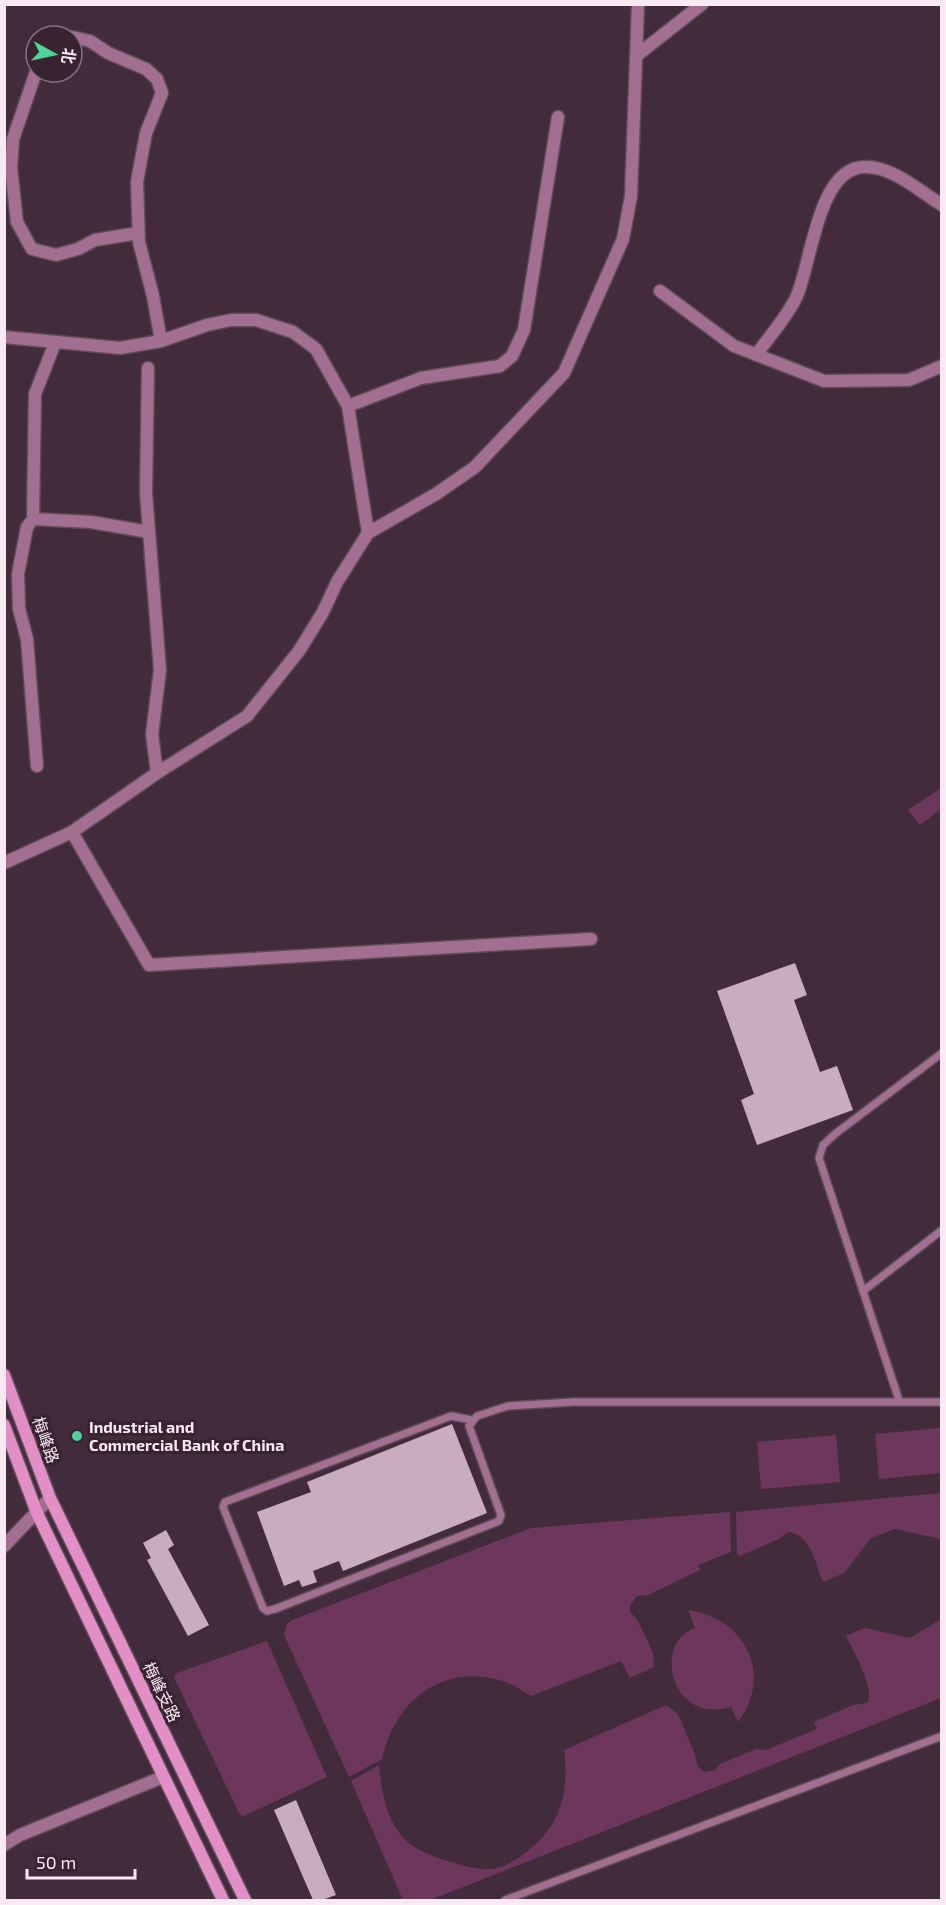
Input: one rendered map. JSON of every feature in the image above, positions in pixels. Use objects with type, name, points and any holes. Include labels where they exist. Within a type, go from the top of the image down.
[{"type":"main road","name":"梅峰路","points":[[4,1375],[50,1498]]},
{"type":"main road","name":"梅峰路","points":[[4,1425],[37,1513]]},
{"type":"main road","name":"梅峰支路","points":[[50,1498],[245,1900]]},
{"type":"main road","points":[[37,1513],[223,1900]]},
{"type":"street","points":[[4,863],[72,832],[157,773],[247,716],[299,651],[323,612],[337,582],[369,533],[436,494],[475,467],[564,373],[623,239],[631,196],[638,4]]},
{"type":"street","points":[[636,56],[702,4]]},
{"type":"street","points":[[84,40],[146,69],[157,80],[162,93],[141,154],[137,182],[138,233],[161,341]]},
{"type":"street","points":[[32,84],[13,138],[11,168],[17,222],[32,249],[56,255],[78,249],[95,240],[138,233]]},
{"type":"street","points":[[348,406],[421,378],[500,366],[512,356],[524,330],[558,117]]},
{"type":"street","points":[[756,355],[796,298],[823,204],[831,189],[846,175],[863,166],[892,173],[942,205]]},
{"type":"street","points":[[660,291],[734,346],[824,381],[909,380],[942,366]]},
{"type":"street","points":[[4,337],[120,348],[161,341],[207,325],[231,320],[256,320],[274,324],[305,339],[315,348],[348,406],[369,533]]},
{"type":"street","points":[[37,766],[27,639],[19,609],[18,574],[27,527],[33,519],[35,394],[56,343]]},
{"type":"street","points":[[148,368],[146,493],[160,669],[152,734],[157,773]]},
{"type":"street","points":[[33,519],[91,522],[149,532]]},
{"type":"street","points":[[72,832],[148,965],[591,939]]},
{"type":"street","points":[[4,1546],[50,1498]]},
{"type":"street","points":[[4,1845],[20,1835],[163,1777]]},
{"type":"lane","points":[[899,1400],[819,1158],[823,1145],[942,1053]]},
{"type":"lane","points":[[863,1291],[942,1230]]},
{"type":"lane","points":[[472,1420],[471,1435],[501,1515],[499,1521],[275,1609],[267,1611],[263,1608],[223,1507],[225,1502],[451,1416],[472,1420],[507,1406],[573,1402],[899,1400],[942,1402]]},
{"type":"lane","points":[[506,1900],[942,1736]]},
{"type":"shaded area","points":[[941,788],[941,809],[920,825],[908,810]]},
{"type":"shaded area","points":[[941,1428],[941,1473],[879,1479],[875,1434]]},
{"type":"shaded area","points":[[836,1435],[840,1482],[761,1489],[757,1442]]},
{"type":"shaded area","points":[[941,1493],[941,1539],[895,1529],[871,1538],[844,1573],[823,1582],[811,1551],[802,1538],[796,1534],[788,1532],[779,1539],[740,1556],[737,1554],[736,1512]]},
{"type":"shaded area","points":[[730,1512],[731,1552],[698,1565],[700,1570],[648,1595],[637,1596],[630,1605],[630,1612],[637,1619],[653,1653],[654,1667],[630,1678],[621,1661],[531,1696],[507,1682],[481,1677],[460,1677],[442,1682],[424,1691],[410,1704],[388,1738],[382,1759],[349,1777],[284,1635],[287,1624],[292,1620],[531,1528]]},
{"type":"shaded area","points":[[688,1610],[708,1615],[725,1624],[738,1636],[748,1651],[753,1668],[753,1685],[749,1704],[738,1722],[731,1707],[710,1709],[693,1704],[681,1694],[674,1680],[672,1664],[674,1649],[682,1636],[695,1628]]},
{"type":"shaded area","points":[[941,1619],[941,1698],[430,1900],[403,1900],[351,1781],[379,1765],[382,1791],[390,1816],[398,1831],[408,1842],[427,1854],[463,1866],[484,1869],[500,1867],[530,1849],[550,1828],[561,1805],[564,1792],[564,1750],[666,1705],[678,1714],[695,1754],[697,1765],[704,1772],[715,1770],[720,1764],[756,1749],[766,1750],[817,1729],[814,1722],[853,1705],[867,1703],[869,1697],[866,1680],[846,1636],[865,1628],[910,1638]]},
{"type":"shaded area","points":[[267,1641],[327,1777],[244,1816],[240,1815],[174,1677],[177,1673]]},
{"type":"building","points":[[795,963],[807,995],[794,1000],[820,1072],[837,1066],[853,1110],[757,1145],[741,1100],[754,1094],[717,991]]},
{"type":"building","points":[[452,1424],[487,1513],[343,1571],[339,1561],[313,1571],[317,1582],[302,1587],[299,1580],[284,1586],[257,1512],[311,1492],[307,1482]]},
{"type":"building","points":[[166,1530],[174,1545],[168,1549],[209,1625],[188,1636],[147,1560],[151,1558],[143,1543]]},
{"type":"building","points":[[296,1800],[336,1895],[322,1900],[313,1900],[274,1810]]},
{"type":"place","name":"Industrial and Commercial Bank of China","points":[[77,1436]]}]
